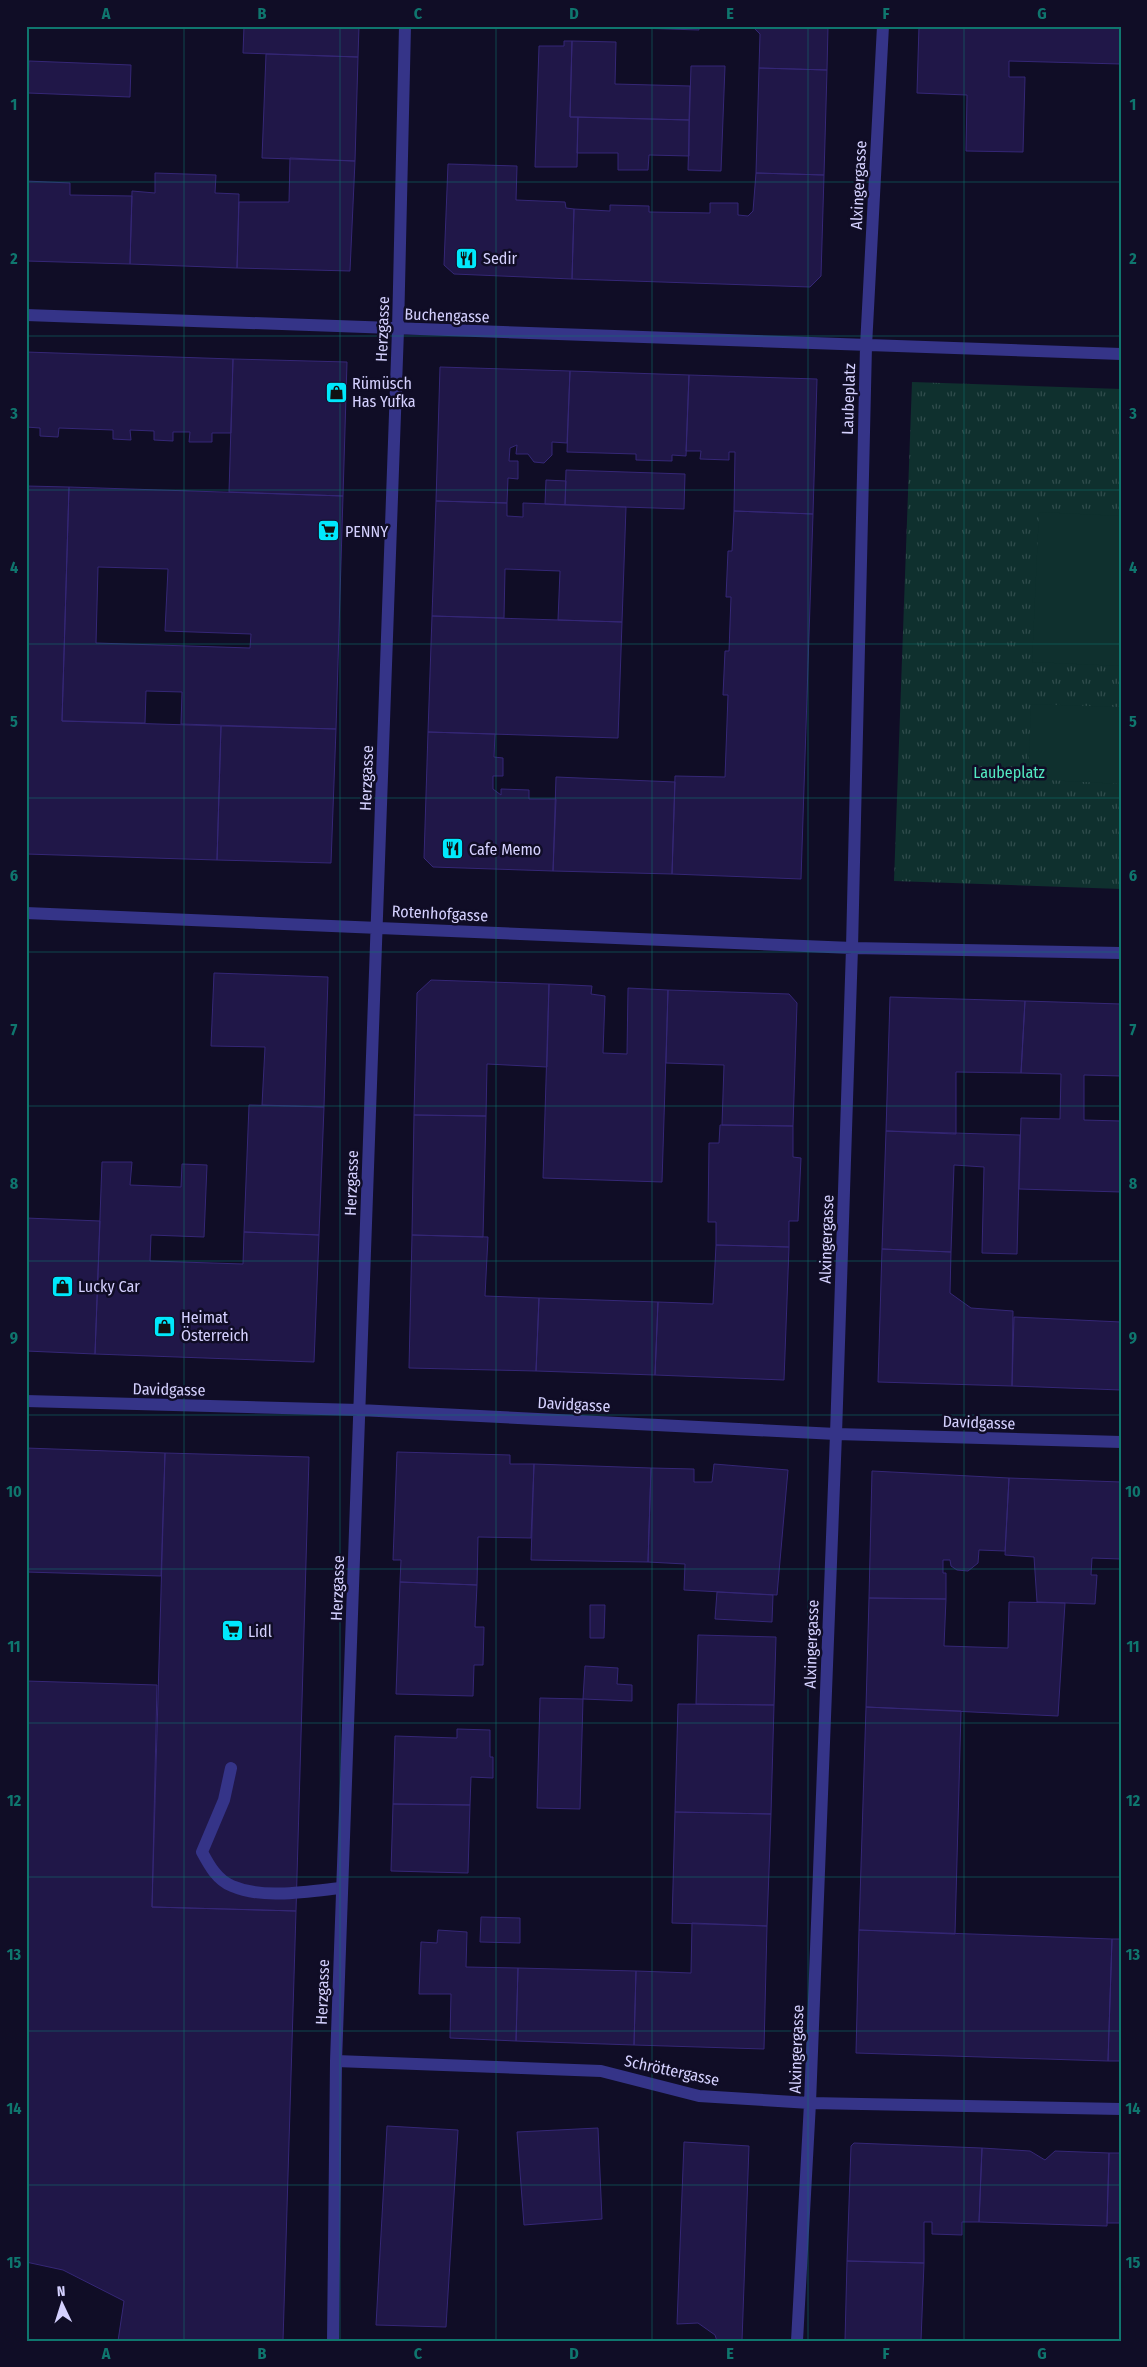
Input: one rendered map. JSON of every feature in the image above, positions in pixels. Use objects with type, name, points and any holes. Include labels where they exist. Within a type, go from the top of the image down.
[{"type":"street","name":"Herzgasse","points":[[333,2341],[336,2062],[398,330],[405,26]]},
{"type":"street","name":"Alxingergasse","points":[[866,346],[883,26]]},
{"type":"street","name":"Buchengasse","points":[[26,315],[866,346]]},
{"type":"street","name":"Laubeplatz","points":[[852,948],[866,346],[1121,354]]},
{"type":"street","name":"Rotenhofgasse","points":[[26,913],[376,926],[852,948]]},
{"type":"street","name":"Alxingergasse","points":[[798,2341],[810,2103],[836,1434],[852,948]]},
{"type":"street","points":[[852,948],[1121,953]]},
{"type":"street","name":"Davidgasse","points":[[26,1402],[359,1410],[836,1434],[1121,1442]]},
{"type":"street","points":[[231,1768],[224,1800],[202,1852],[211,1869],[231,1886],[268,1893],[342,1888]]},
{"type":"street","name":"Schröttergasse","points":[[336,2062],[600,2071],[700,2096],[810,2103],[1121,2109]]},
{"type":"green space","name":"Laubeplatz","points":[[912,382],[1121,389],[1121,889],[894,881]]},
{"type":"green space","points":[[1039,512],[1121,516],[1121,666],[1032,662]]},
{"type":"green space","points":[[1031,704],[1121,707],[1121,784],[1028,779]]},
{"type":"building","points":[[244,26],[359,26],[358,57],[243,53]]},
{"type":"building","points":[[576,26],[699,26],[699,30]]},
{"type":"building","points":[[730,26],[828,26],[827,70],[759,68],[760,34],[753,27]]},
{"type":"building","points":[[919,26],[1121,26],[1121,64],[1009,61],[1009,77],[1025,77],[1023,152],[966,151],[967,95],[917,93]]},
{"type":"building","points":[[564,41],[572,41],[570,117],[578,117],[577,167],[535,167],[539,46],[564,46]]},
{"type":"building","points":[[572,41],[616,42],[615,84],[690,86],[689,120],[570,117]]},
{"type":"building","points":[[266,54],[358,57],[355,161],[262,158]]},
{"type":"building","points":[[29,61],[131,65],[130,97],[28,93]]},
{"type":"building","points":[[691,66],[725,66],[721,171],[688,170]]},
{"type":"building","points":[[759,68],[827,70],[824,175],[756,173]]},
{"type":"building","points":[[578,117],[689,120],[689,156],[649,155],[648,170],[618,170],[618,153],[577,153]]},
{"type":"building","points":[[290,158],[355,161],[350,271],[237,268],[239,202],[289,202]]},
{"type":"building","points":[[448,164],[517,166],[516,200],[565,202],[566,208],[574,209],[572,279],[454,274],[444,265]]},
{"type":"building","points":[[155,173],[216,175],[215,193],[239,194],[237,268],[130,264],[132,191],[155,193]]},
{"type":"building","points":[[756,173],[824,175],[821,276],[810,287],[572,279],[574,209],[610,211],[610,205],[649,206],[649,212],[710,213],[710,203],[738,203],[738,215],[748,216],[753,211]]},
{"type":"building","points":[[26,181],[70,183],[70,195],[132,196],[130,264],[26,261]]},
{"type":"building","points":[[26,352],[233,359],[231,433],[212,433],[212,442],[189,442],[190,432],[173,432],[173,441],[154,440],[154,431],[130,430],[131,440],[113,439],[113,430],[59,428],[58,437],[40,436],[40,428],[26,427]]},
{"type":"building","points":[[233,359],[347,362],[343,496],[229,492]]},
{"type":"building","points":[[440,367],[570,371],[567,443],[552,442],[552,455],[544,463],[534,462],[528,454],[516,454],[517,445],[510,448],[509,461],[518,461],[518,479],[508,478],[507,503],[436,501]]},
{"type":"building","points":[[570,371],[689,375],[686,456],[672,455],[672,461],[636,460],[636,454],[567,452]]},
{"type":"building","points":[[689,375],[817,379],[813,514],[734,511],[735,452],[729,452],[729,460],[700,459],[701,451],[686,451]]},
{"type":"building","points":[[566,470],[685,474],[684,509],[565,505]]},
{"type":"building","points":[[546,480],[566,481],[565,505],[545,504]]},
{"type":"building","points":[[26,486],[69,487],[62,721],[221,726],[217,860],[26,854]]},
{"type":"building","points":[[69,487],[343,496],[336,729],[181,724],[182,692],[146,691],[145,723],[62,721]],"holes":[[[98,567],[168,569],[165,631],[251,634],[250,648],[96,643]]]},
{"type":"building","points":[[436,501],[507,503],[507,516],[523,517],[523,503],[626,507],[622,622],[558,620],[560,571],[505,569],[504,618],[432,616]]},
{"type":"building","points":[[734,511],[813,514],[801,879],[672,874],[675,776],[725,777],[728,695],[723,695],[725,651],[729,651],[731,597],[726,597],[728,551],[732,551]]},
{"type":"building","points":[[432,616],[622,622],[618,738],[428,732]]},
{"type":"building","points":[[221,726],[336,729],[331,863],[217,860]]},
{"type":"building","points":[[428,732],[495,734],[494,757],[503,758],[503,776],[493,776],[493,789],[501,795],[501,789],[529,790],[529,799],[556,799],[553,871],[433,867],[424,858]]},
{"type":"building","points":[[556,777],[675,782],[672,874],[553,871]]},
{"type":"building","points":[[214,973],[328,977],[324,1107],[262,1105],[265,1047],[211,1046]]},
{"type":"building","points":[[431,980],[549,984],[547,1067],[487,1064],[486,1116],[414,1115],[417,993]]},
{"type":"building","points":[[549,984],[592,986],[591,994],[605,996],[603,1053],[627,1054],[628,988],[668,990],[662,1182],[543,1178]]},
{"type":"building","points":[[668,990],[789,994],[797,1003],[793,1126],[722,1125],[724,1065],[666,1063]]},
{"type":"building","points":[[890,997],[1025,1001],[1021,1073],[956,1072],[956,1134],[886,1131]]},
{"type":"building","points":[[1025,1001],[1121,1004],[1121,1076],[1084,1075],[1084,1120],[1121,1121],[1121,1192],[1019,1189],[1021,1118],[1060,1119],[1061,1074],[1021,1073]]},
{"type":"building","points":[[249,1105],[324,1107],[319,1235],[244,1232]]},
{"type":"building","points":[[414,1115],[486,1116],[483,1237],[412,1235]]},
{"type":"building","points":[[720,1125],[793,1126],[793,1157],[801,1158],[798,1221],[789,1221],[789,1247],[716,1245],[716,1222],[708,1222],[709,1143],[719,1143]]},
{"type":"building","points":[[886,1131],[1020,1135],[1017,1254],[982,1253],[984,1167],[954,1165],[951,1252],[882,1249]]},
{"type":"building","points":[[102,1162],[132,1162],[130,1185],[181,1187],[182,1164],[207,1165],[204,1237],[151,1235],[150,1261],[243,1264],[244,1232],[319,1235],[314,1362],[95,1354]]},
{"type":"building","name":"Lucky Car","points":[[26,1218],[100,1221],[95,1354],[26,1351]]},
{"type":"building","points":[[412,1235],[488,1237],[485,1296],[539,1298],[536,1371],[409,1368]]},
{"type":"building","points":[[716,1245],[789,1247],[784,1380],[655,1375],[658,1302],[713,1304]]},
{"type":"building","points":[[882,1249],[951,1252],[950,1293],[971,1308],[1013,1311],[1012,1386],[878,1382]]},
{"type":"building","points":[[539,1298],[658,1302],[655,1375],[536,1371]]},
{"type":"building","points":[[1014,1317],[1121,1322],[1121,1390],[1012,1386]]},
{"type":"building","points":[[26,1448],[165,1453],[161,1576],[26,1572]]},
{"type":"building","points":[[397,1452],[510,1455],[510,1464],[534,1464],[531,1538],[478,1537],[477,1585],[400,1582],[401,1560],[393,1560]]},
{"type":"building","name":"Lidl","points":[[165,1453],[309,1457],[296,1911],[152,1907]]},
{"type":"building","points":[[534,1464],[651,1468],[648,1562],[531,1560]]},
{"type":"building","points":[[714,1464],[788,1470],[777,1595],[684,1590],[685,1564],[648,1562],[651,1468],[694,1469],[694,1482],[712,1482]]},
{"type":"building","points":[[872,1471],[1009,1478],[1005,1551],[979,1550],[978,1563],[968,1571],[957,1570],[951,1566],[950,1560],[943,1560],[943,1573],[946,1573],[946,1599],[869,1598]]},
{"type":"building","points":[[1009,1478],[1121,1482],[1121,1559],[1092,1558],[1091,1575],[1097,1575],[1095,1604],[1037,1602],[1034,1557],[1005,1555]]},
{"type":"building","points":[[400,1582],[477,1585],[475,1627],[484,1627],[483,1665],[474,1665],[473,1696],[396,1694]]},
{"type":"building","points":[[717,1592],[773,1595],[772,1622],[715,1619]]},
{"type":"building","points":[[869,1598],[946,1599],[944,1646],[1008,1648],[1009,1602],[1065,1603],[1058,1716],[866,1707]]},
{"type":"building","points":[[590,1605],[605,1605],[604,1638],[590,1638]]},
{"type":"building","points":[[698,1635],[776,1637],[774,1705],[696,1704]]},
{"type":"building","points":[[585,1666],[618,1668],[617,1684],[632,1685],[632,1701],[583,1699]]},
{"type":"building","points":[[26,1681],[157,1685],[152,1907],[296,1911],[283,2341],[118,2341],[124,2301],[63,2270],[26,2262]]},
{"type":"building","points":[[540,1698],[583,1699],[580,1809],[537,1808]]},
{"type":"building","points":[[678,1704],[774,1705],[771,1814],[675,1812]]},
{"type":"building","points":[[866,1707],[961,1711],[955,1934],[859,1930]]},
{"type":"building","points":[[457,1729],[490,1730],[490,1757],[493,1757],[493,1778],[471,1777],[470,1805],[393,1804],[395,1736],[457,1738]]},
{"type":"building","points":[[393,1804],[470,1805],[468,1873],[391,1871]]},
{"type":"building","points":[[675,1812],[771,1814],[767,1926],[672,1923]]},
{"type":"building","points":[[481,1917],[520,1918],[520,1943],[480,1942]]},
{"type":"building","points":[[692,1923],[767,1926],[764,2049],[634,2045],[636,1971],[691,1973]]},
{"type":"building","points":[[438,1930],[467,1932],[466,1967],[518,1968],[516,2041],[450,2038],[451,1994],[419,1994],[421,1942],[437,1943]]},
{"type":"building","points":[[859,1930],[1112,1939],[1108,2061],[856,2053]]},
{"type":"building","points":[[1112,1939],[1121,1939],[1121,2061],[1108,2061]]},
{"type":"building","points":[[518,1968],[636,1971],[634,2045],[516,2041]]},
{"type":"building","points":[[387,2126],[458,2130],[446,2327],[376,2325]]},
{"type":"building","points":[[598,2128],[602,2219],[524,2225],[517,2132]]},
{"type":"building","points":[[684,2142],[749,2146],[742,2341],[717,2341],[715,2335],[698,2323],[677,2324]]},
{"type":"building","points":[[854,2143],[982,2148],[979,2222],[962,2222],[962,2235],[932,2234],[932,2222],[924,2222],[924,2263],[847,2261],[851,2146]]},
{"type":"building","points":[[982,2148],[1030,2151],[1045,2160],[1055,2151],[1109,2153],[1107,2226],[979,2222]]},
{"type":"building","points":[[1109,2153],[1121,2153],[1121,2223],[1107,2223]]},
{"type":"building","points":[[847,2261],[924,2263],[921,2341],[845,2341]]},
{"type":"place","name":"Sedir","points":[[467,258]]},
{"type":"place","name":"Rümüsch Has Yufka","points":[[336,392]]},
{"type":"place","name":"PENNY","points":[[329,531]]},
{"type":"place","name":"Cafe Memo","points":[[453,849]]},
{"type":"place","name":"Lucky Car","points":[[62,1286]]},
{"type":"place","name":"Heimat Österreich","points":[[165,1326]]},
{"type":"place","name":"Lidl","points":[[232,1631]]}]
